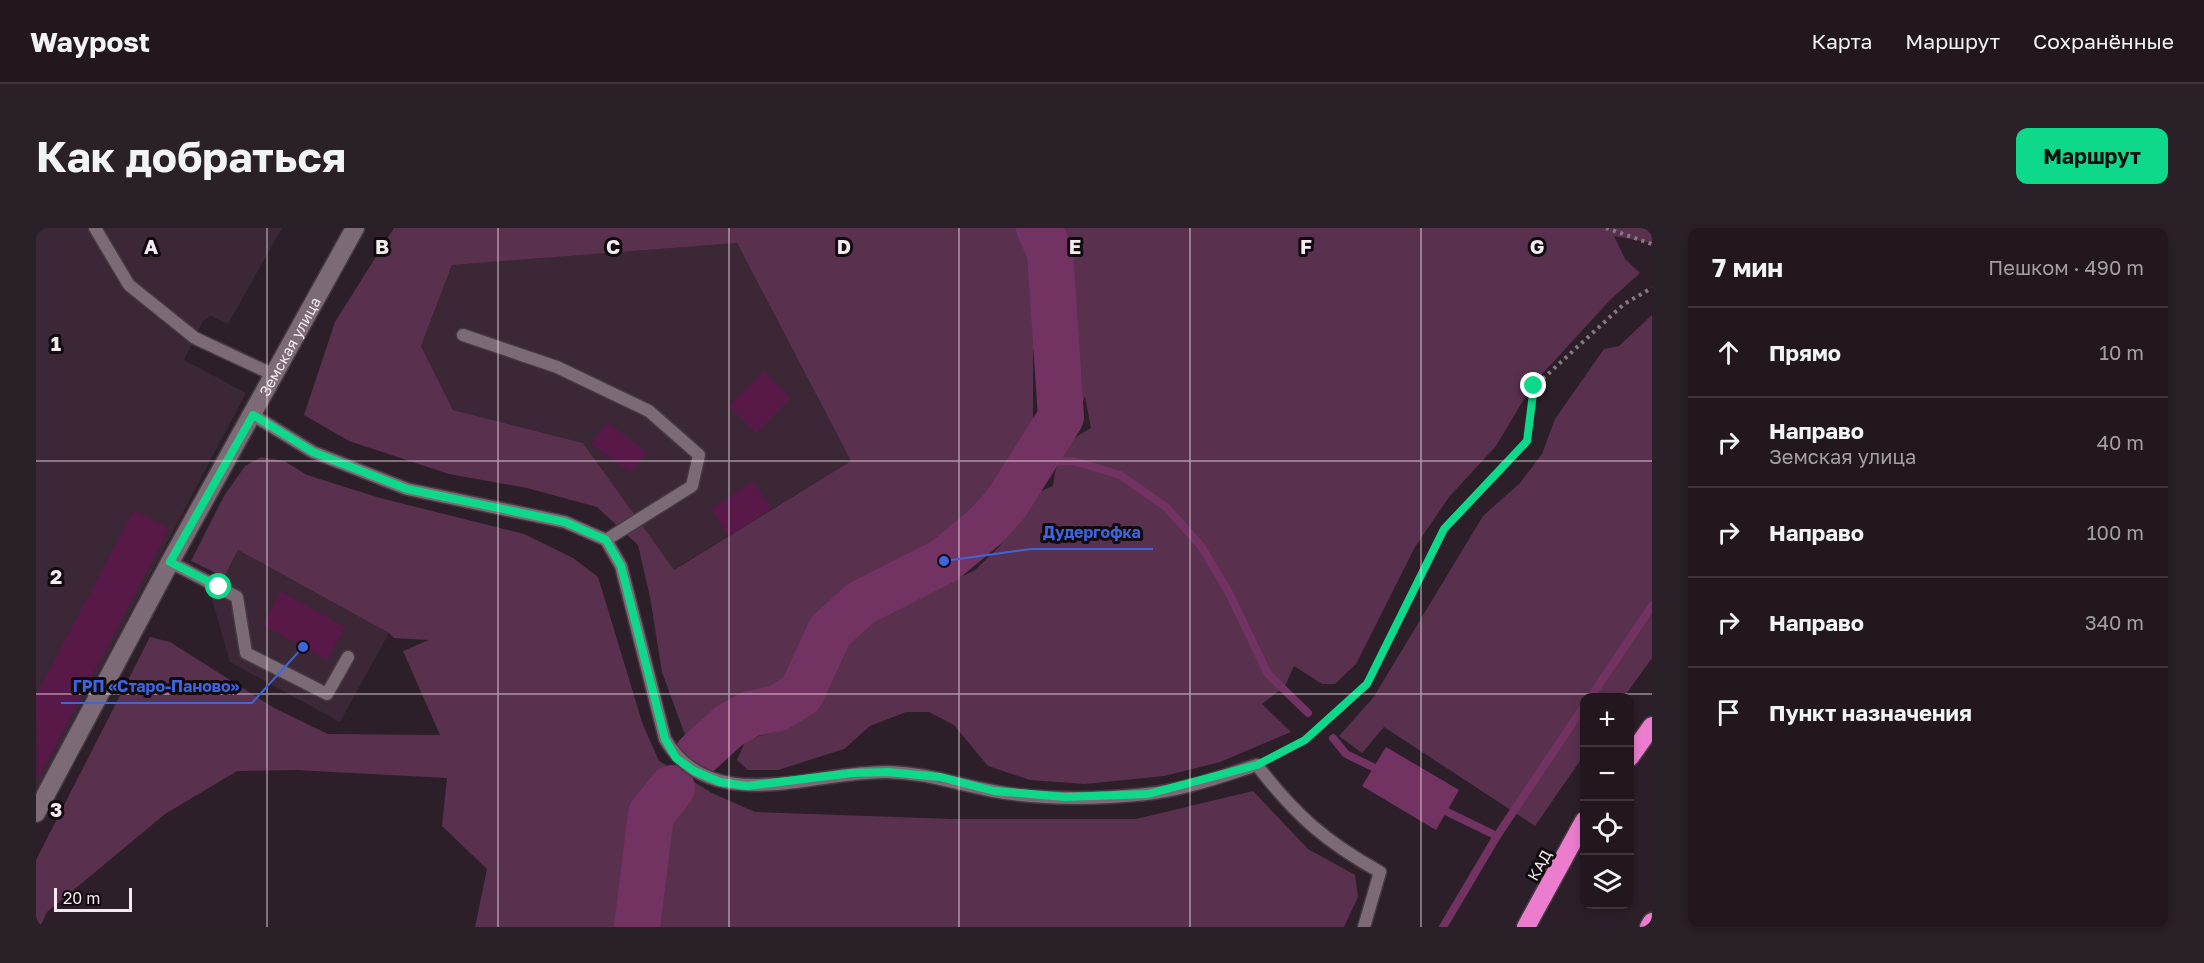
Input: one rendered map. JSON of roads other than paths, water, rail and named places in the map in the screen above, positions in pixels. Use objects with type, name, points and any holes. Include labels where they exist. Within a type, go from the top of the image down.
[{"type":"highway","points":[[1634,750],[1652,726]]},
{"type":"highway","name":"КАД","points":[[1526,927],[1580,828]]},
{"type":"highway","points":[[1649,927],[1652,922]]},
{"type":"street","name":"Земская улица","points":[[36,813],[170,562],[355,228]]},
{"type":"lane","points":[[95,228],[129,285],[195,338],[274,375]]},
{"type":"lane","points":[[463,335],[557,367],[649,411],[699,455],[692,486],[606,540]]},
{"type":"lane","points":[[253,415],[313,452],[407,489],[565,522],[606,540],[621,566],[665,739],[676,758],[694,771],[720,782],[747,786],[852,773],[888,772],[940,777],[994,791],[1065,797],[1148,794],[1257,765],[1280,796],[1315,831],[1380,872],[1364,927]]},
{"type":"lane","points":[[170,562],[237,597],[246,653],[327,694],[348,657]]},
{"type":"waterway","points":[[697,755],[729,726],[750,714],[778,708],[801,694],[830,631],[861,603],[944,561],[985,527],[1006,504],[1061,417],[1050,252],[1039,228]]},
{"type":"waterway","points":[[1034,462],[1074,461],[1120,475],[1166,507],[1201,546],[1228,591],[1268,674],[1308,713]]},
{"type":"waterway","points":[[1593,693],[1652,606]]},
{"type":"waterway","points":[[1443,927],[1497,836],[1580,712]]},
{"type":"waterway","points":[[1333,738],[1346,754],[1381,771]]},
{"type":"waterway","points":[[637,927],[651,814],[672,788]]},
{"type":"waterway","points":[[1439,808],[1497,836]]},
{"type":"place","name":"Дудергофка","points":[[944,561]]},
{"type":"place","name":"ГРП «Старо-Паново»","points":[[303,647]]}]
